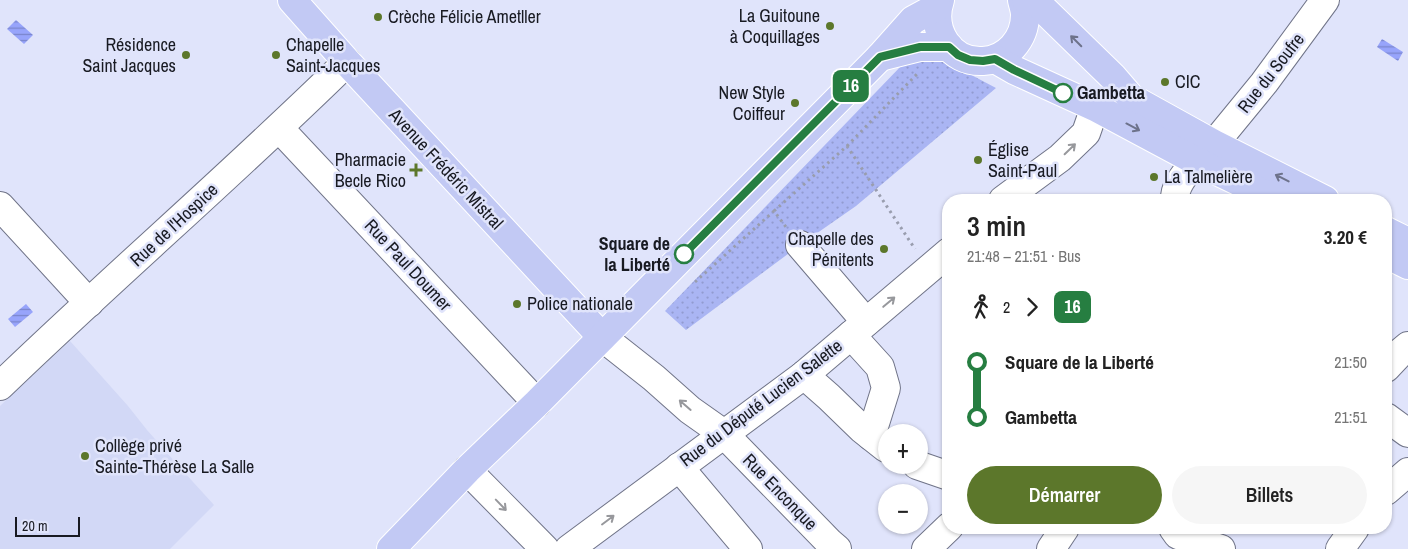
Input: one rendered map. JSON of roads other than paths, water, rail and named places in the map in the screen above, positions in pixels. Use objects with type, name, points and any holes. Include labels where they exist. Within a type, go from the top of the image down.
[{"type":"main road","name":"Avenue Frédéric Mistral","points":[[292,0],[602,337]]},
{"type":"main road","points":[[938,3],[936,21],[940,35],[949,47],[958,55],[970,60],[983,61],[995,59],[1008,52],[1018,41],[1024,27],[1026,13],[1024,0],[1038,4],[1113,77],[1131,98],[1205,152],[1268,194]]},
{"type":"main road","points":[[391,549],[467,470],[537,403],[880,57],[913,20],[938,3]]},
{"type":"main road","points":[[880,57],[920,47],[949,47]]},
{"type":"main road","points":[[995,59],[1014,70],[1095,107],[1310,194]]},
{"type":"main road","points":[[1095,107],[1103,69]]},
{"type":"main road","points":[[1392,234],[1408,242]]},
{"type":"main road","points":[[1392,257],[1408,266]]},
{"type":"street","name":"Rue du Soufre","points":[[1175,194],[1183,176],[1264,83],[1325,0]]},
{"type":"street","name":"Rue de l'Hospice","points":[[0,386],[54,334],[279,128],[347,62]]},
{"type":"street","points":[[1012,194],[1060,158],[1086,133],[1095,107]]},
{"type":"street","name":"Rue Paul Doumer","points":[[279,128],[537,403]]},
{"type":"street","points":[[0,206],[89,303]]},
{"type":"street","points":[[800,245],[858,328],[880,367],[886,388],[881,424]]},
{"type":"street","name":"Rue du Député Lucien Salette","points":[[569,549],[804,374],[939,260]]},
{"type":"street","name":"Rue Enconque","points":[[602,337],[654,378],[690,410],[724,434],[837,549]]},
{"type":"street","points":[[1392,362],[1408,346]]},
{"type":"street","points":[[804,374],[862,429],[878,441]]},
{"type":"street","points":[[1392,421],[1408,433]]},
{"type":"street","points":[[679,466],[748,549]]},
{"type":"street","points":[[928,469],[942,474]]},
{"type":"street","points":[[467,470],[544,549]]},
{"type":"street","points":[[1392,486],[1408,472]]},
{"type":"street","points":[[926,549],[942,534]]},
{"type":"street","points":[[1172,537],[1221,549],[1221,534]]},
{"type":"street","points":[[1340,549],[1351,534]]},
{"type":"place","name":"Crèche Félicie Ametller","points":[[378,17]]},
{"type":"place","name":"La Guitoune à Coquillages","points":[[830,26]]},
{"type":"place","name":"Résidence Saint Jacques","points":[[186,55]]},
{"type":"place","name":"Chapelle Saint-Jacques","points":[[276,55]]},
{"type":"place","name":"CIC","points":[[1165,82]]},
{"type":"place","name":"Gambetta","points":[[1063,93]]},
{"type":"place","name":"New Style Coiffeur","points":[[795,103]]},
{"type":"place","name":"Église Saint-Paul","points":[[978,160]]},
{"type":"place","name":"Pharmacie Becle Rico","points":[[416,170]]},
{"type":"place","name":"La Talmelière","points":[[1154,177]]},
{"type":"place","name":"Chapelle des Pénitents","points":[[884,249]]},
{"type":"place","name":"Square de la Liberté","points":[[684,254]]},
{"type":"place","name":"Police nationale","points":[[517,304]]},
{"type":"place","name":"Collège privé Sainte-Thérèse La Salle","points":[[85,456]]}]
